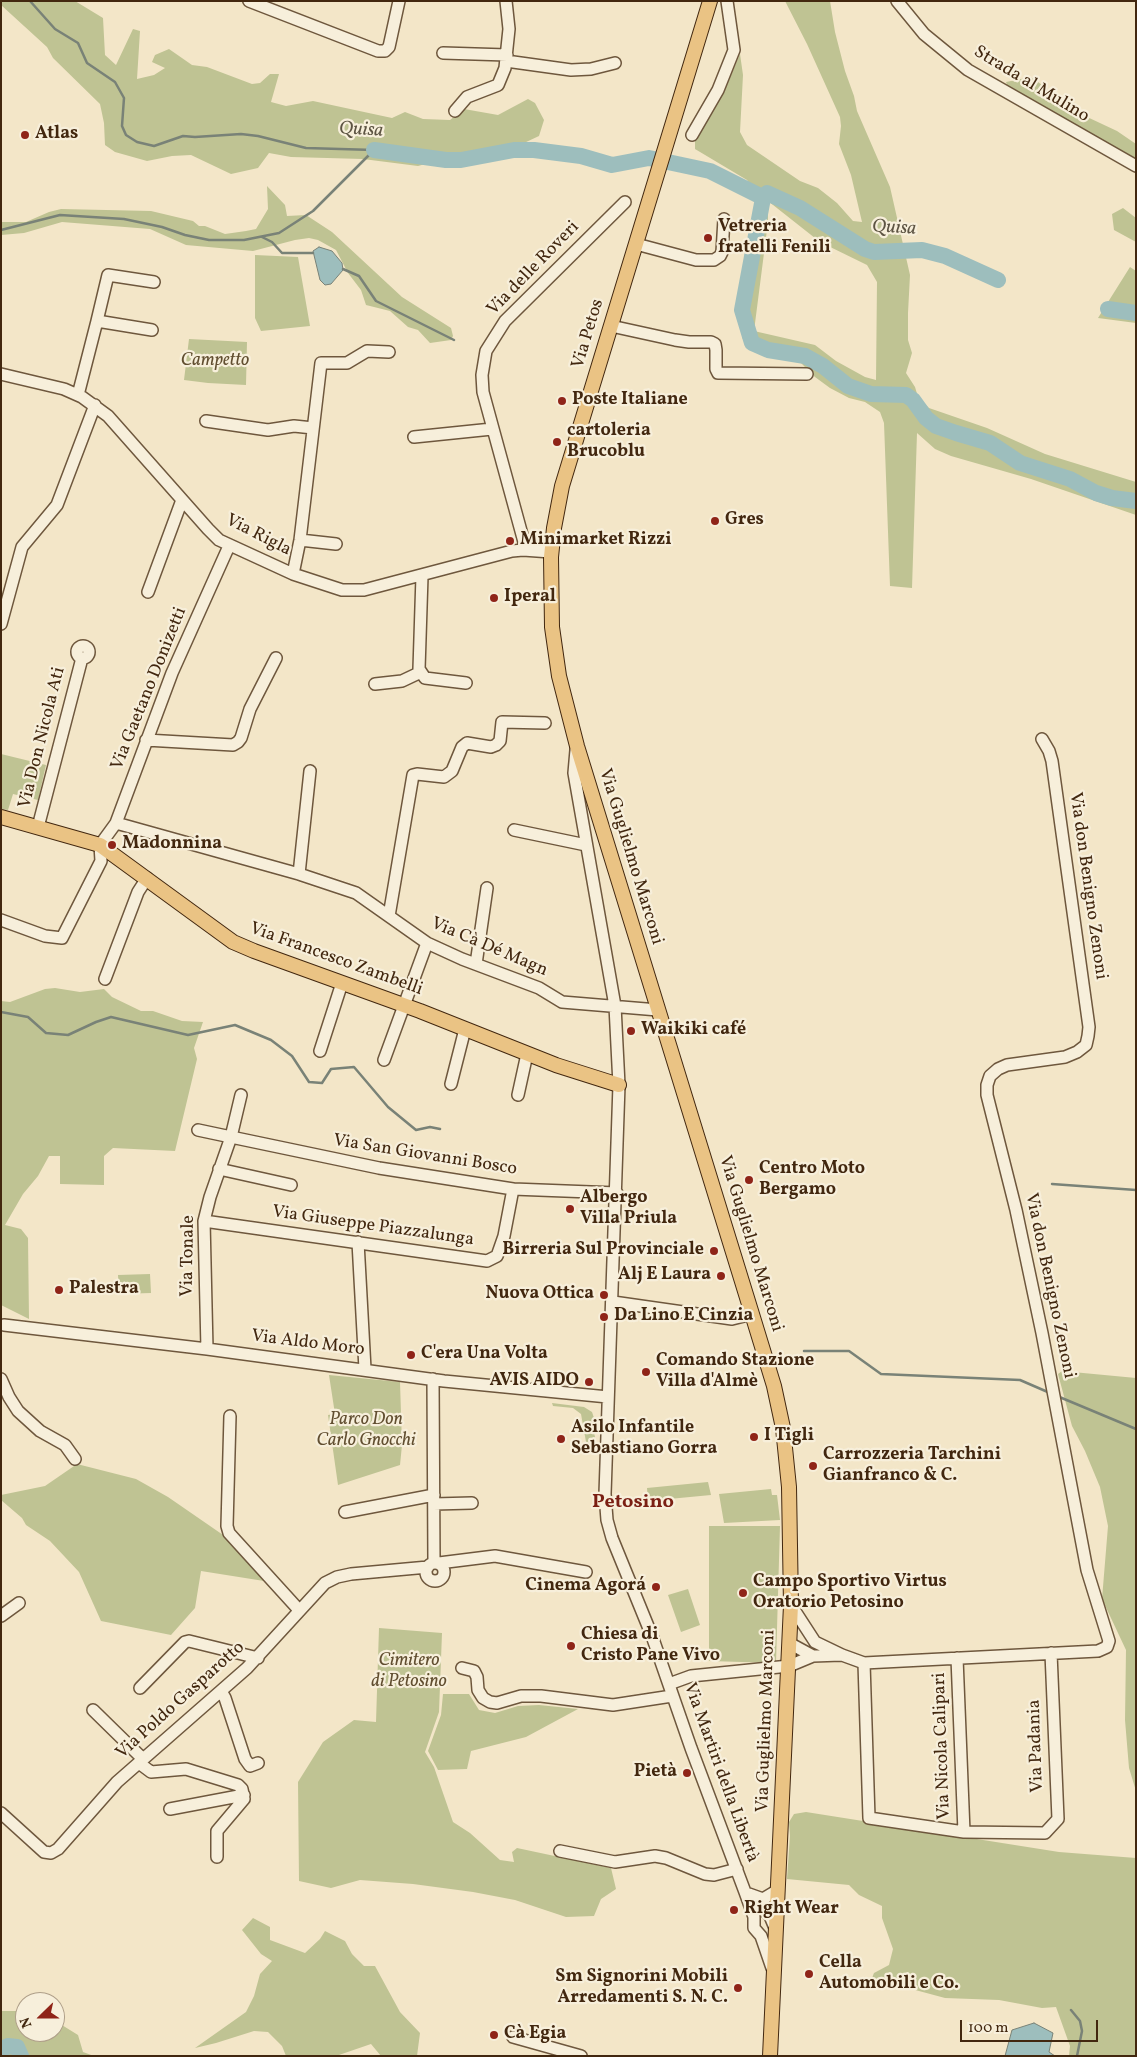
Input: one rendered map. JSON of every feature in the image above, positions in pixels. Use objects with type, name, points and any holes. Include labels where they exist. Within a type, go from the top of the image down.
[{"type":"main road","name":"Via Petos","points":[[551,552],[562,486],[710,1]]},
{"type":"main road","name":"Via Guglielmo Marconi","points":[[551,552],[552,627],[559,676],[576,746],[774,1386],[786,1448],[790,1521],[791,1604],[770,2056]]},
{"type":"main road","name":"Via Francesco Zambelli","points":[[1,817],[100,845],[233,942],[556,1065],[619,1085]]},
{"type":"street","points":[[249,1],[378,51],[385,51],[389,47],[399,1]]},
{"type":"street","points":[[455,111],[467,97],[498,85],[505,68],[509,29],[506,1]]},
{"type":"street","points":[[692,135],[718,90],[734,50],[727,1]]},
{"type":"street","name":"Strada al Mulino","points":[[897,1],[924,34],[968,70],[1136,166]]},
{"type":"street","points":[[443,53],[506,58],[571,70],[615,63]]},
{"type":"street","name":"Via delle Roveri","points":[[523,550],[524,542],[483,392],[482,375],[486,351],[505,320],[625,202]]},
{"type":"street","points":[[636,244],[696,260],[714,260],[722,252],[724,219]]},
{"type":"street","points":[[78,395],[108,275],[154,282]]},
{"type":"street","points":[[97,321],[152,330]]},
{"type":"street","points":[[611,326],[675,340],[711,342],[715,344],[716,369],[718,373],[807,374]]},
{"type":"street","points":[[293,574],[300,540],[321,363],[347,363],[368,351],[389,352]]},
{"type":"street","name":"Via Rigla","points":[[1,374],[64,389],[95,405],[108,416],[219,540],[293,574],[342,590],[354,591],[422,576],[523,550],[551,552]]},
{"type":"street","points":[[1,624],[22,547],[58,505],[95,405]]},
{"type":"street","points":[[206,421],[268,430],[294,426],[313,428]]},
{"type":"street","points":[[414,437],[492,429]]},
{"type":"street","points":[[148,592],[182,500]]},
{"type":"street","points":[[300,540],[336,544]]},
{"type":"street","name":"Via Gaetano Donizetti","points":[[100,845],[116,823],[172,673],[230,546]]},
{"type":"street","points":[[422,576],[421,672],[425,678],[466,683]]},
{"type":"street","name":"Via Don Nicola Ati","points":[[38,827],[82,658]]},
{"type":"street","points":[[146,740],[233,745],[238,742],[250,709],[276,658]]},
{"type":"street","points":[[375,684],[402,680],[421,672]]},
{"type":"street","points":[[389,916],[413,775],[444,777],[452,771],[462,747],[467,744],[492,747],[496,745],[500,741],[502,722],[545,724]]},
{"type":"street","name":"Via don Benigno Zenoni","points":[[789,1643],[815,1642],[864,1663],[1098,1651],[1107,1647],[1109,1641],[1087,1570],[1036,1304],[987,1084],[994,1073],[1007,1065],[1064,1057],[1077,1052],[1086,1044],[1088,1036],[1088,1017],[1052,761],[1042,738]]},
{"type":"street","name":"Via Martiri della Libertà","points":[[576,746],[574,773],[615,1006],[619,1085],[617,1193],[605,1494],[607,1520],[612,1538],[652,1636],[672,1696],[737,1869],[754,1918],[754,1928],[761,1936],[773,1970]]},
{"type":"street","points":[[299,874],[310,770]]},
{"type":"street","points":[[580,810],[584,797],[590,792]]},
{"type":"street","name":"Via Cà Dé Magn","points":[[116,823],[299,874],[356,893],[427,943],[539,988],[562,1002],[658,1010]]},
{"type":"street","points":[[514,830],[586,845]]},
{"type":"street","points":[[1,920],[45,936],[62,938],[101,861],[100,845]]},
{"type":"street","points":[[105,979],[138,892],[146,878]]},
{"type":"street","points":[[476,964],[487,888]]},
{"type":"street","points":[[384,1060],[427,943]]},
{"type":"street","points":[[320,1051],[342,983]]},
{"type":"street","points":[[451,1084],[465,1029]]},
{"type":"street","points":[[518,1095],[527,1054]]},
{"type":"street","points":[[230,1137],[241,1095]]},
{"type":"street","name":"Via San Giovanni Bosco","points":[[198,1130],[379,1168],[512,1189],[617,1193]]},
{"type":"street","name":"Via Tonale","points":[[207,1349],[204,1221],[210,1196],[230,1137]]},
{"type":"street","points":[[219,1169],[292,1185]]},
{"type":"street","name":"Via Giuseppe Piazzalunga","points":[[204,1221],[487,1261],[497,1256],[504,1236],[512,1189]]},
{"type":"street","points":[[358,1242],[365,1369]]},
{"type":"street","points":[[613,1302],[732,1320],[752,1314]]},
{"type":"street","name":"Via Aldo Moro","points":[[2,1325],[207,1349],[433,1379],[608,1397]]},
{"type":"street","points":[[1,1378],[9,1397],[18,1411],[40,1431],[65,1445],[75,1459]]},
{"type":"street","points":[[432,1568],[434,1499],[433,1379]]},
{"type":"street","points":[[230,1416],[227,1526],[229,1533],[299,1610]]},
{"type":"street","points":[[345,1512],[434,1499],[472,1503]]},
{"type":"street","name":"Via Poldo Gasparotto","points":[[1,1813],[44,1852],[51,1853],[58,1849],[117,1782],[258,1658],[299,1610],[330,1579],[351,1574],[432,1568],[495,1556],[586,1572]]},
{"type":"street","points":[[1,1616],[18,1603]]},
{"type":"street","points":[[791,1604],[815,1642]]},
{"type":"street","points":[[140,1688],[185,1642],[189,1641],[258,1658]]},
{"type":"street","points":[[789,1643],[813,1656]]},
{"type":"street","name":"Via Padania","points":[[964,1832],[1045,1833],[1058,1819],[1051,1653]]},
{"type":"street","name":"Via don Benigno Zenoni","points":[[669,1684],[691,1676],[788,1666],[813,1656],[842,1655]]},
{"type":"street","name":"Via Nicola Calipari","points":[[957,1658],[964,1832]]},
{"type":"street","points":[[864,1663],[869,1818],[964,1832]]},
{"type":"street","points":[[462,1668],[474,1671],[477,1677],[478,1690],[482,1698],[497,1703],[521,1696],[542,1696],[613,1705],[672,1696]]},
{"type":"street","points":[[221,1691],[245,1759],[250,1766],[258,1763]]},
{"type":"street","points":[[93,1710],[151,1772],[186,1769],[238,1784],[244,1795],[242,1802],[217,1830],[217,1857]]},
{"type":"street","points":[[170,1809],[244,1795]]},
{"type":"street","points":[[560,1852],[615,1862],[655,1856],[666,1858],[705,1874],[714,1875],[737,1869]]},
{"type":"street","name":"Via Martiri della Libertà","points":[[745,1892],[756,1898],[763,1899],[778,1890]]},
{"type":"street","name":"Via Martiri della Libertà","points":[[745,1892],[770,1916],[776,1929]]},
{"type":"street","points":[[513,2037],[581,2056]]},
{"type":"green space","points":[[1,1],[75,1],[103,18],[105,55],[116,65],[133,29],[140,31],[137,79],[154,75],[165,68],[152,62],[155,55],[169,49],[192,65],[207,67],[252,84],[260,83],[270,74],[279,74],[271,102],[286,106],[313,101],[392,118],[405,112],[423,119],[450,120],[464,109],[498,115],[528,99],[535,103],[544,120],[539,136],[509,150],[473,151],[418,166],[363,159],[291,157],[269,153],[258,168],[231,174],[191,155],[172,156],[147,161],[115,152],[105,145],[104,123],[100,104],[53,58],[47,47],[1,5]]},
{"type":"green space","points":[[785,1],[830,1],[835,32],[857,111],[890,187],[910,275],[908,340],[912,353],[906,373],[915,387],[918,397],[929,408],[987,428],[1045,454],[1136,482],[1136,515],[1031,479],[951,456],[935,449],[917,433],[912,588],[890,586],[884,423],[880,412],[865,402],[849,398],[830,388],[815,377],[794,356],[755,348],[742,338],[742,301],[762,206],[747,180],[695,149],[695,141],[699,129],[723,94],[740,54],[743,75],[740,132],[747,145],[800,181],[818,188],[837,203],[853,221],[862,222],[851,175],[839,144],[840,117]],"holes":[[[768,201],[820,242],[867,265],[877,282],[876,380],[865,377],[836,361],[815,345],[754,331],[768,222]]]},
{"type":"green space","points":[[1031,77],[1085,116],[1117,131],[1136,144],[1136,171],[1094,149],[1019,104],[1011,95],[1006,82]]},
{"type":"green space","points":[[267,186],[285,205],[287,216],[306,215],[332,232],[402,297],[451,328],[453,336],[451,340],[430,343],[418,330],[408,327],[390,311],[366,305],[361,290],[348,273],[336,250],[318,240],[309,238],[295,240],[253,251],[186,245],[150,229],[62,222],[24,233],[1,235],[1,222],[26,222],[61,209],[151,211],[193,221],[199,226],[205,226],[225,234],[246,231],[256,229],[268,209]]},
{"type":"green space","points":[[1123,208],[1136,218],[1136,242],[1114,230],[1112,214]]},
{"type":"green space","points":[[255,255],[298,257],[310,326],[261,331],[255,318]]},
{"type":"green space","points":[[1130,267],[1136,271],[1136,323],[1098,318]]},
{"type":"green space","name":"Campetto","points":[[189,339],[247,342],[246,385],[184,380]]},
{"type":"green space","points":[[1,754],[46,765],[38,800],[13,794],[8,810],[1,809]]},
{"type":"green space","points":[[55,988],[80,992],[104,989],[112,997],[141,1011],[153,1011],[182,1021],[203,1022],[194,1048],[197,1059],[175,1151],[113,1148],[104,1156],[104,1185],[60,1184],[60,1156],[49,1156],[38,1176],[23,1194],[5,1225],[21,1229],[28,1238],[29,1319],[1,1305],[1,1001],[10,1002],[45,989]]},
{"type":"green space","points":[[150,1274],[151,1293],[119,1294],[118,1275]]},
{"type":"green space","points":[[1062,1371],[1136,1378],[1136,1791],[1129,1768],[1125,1720],[1126,1650],[1102,1599],[1108,1526],[1100,1487],[1072,1426],[1058,1374]]},
{"type":"green space","name":"Parco Don Carlo Gnocchi","points":[[329,1375],[400,1382],[402,1445],[400,1465],[338,1485],[328,1415],[335,1414]]},
{"type":"green space","points":[[552,1403],[584,1407],[592,1412],[596,1424],[593,1428],[595,1437],[592,1444],[594,1451],[588,1453],[581,1414],[573,1408],[553,1406]]},
{"type":"green space","points":[[77,1464],[136,1479],[168,1497],[226,1537],[264,1581],[201,1571],[195,1608],[171,1635],[101,1621],[79,1572],[50,1541],[26,1525],[22,1518],[1,1500],[1,1495],[45,1486]]},
{"type":"green space","points":[[708,1482],[711,1495],[648,1501],[647,1488]]},
{"type":"green space","points":[[771,1489],[772,1495],[777,1495],[780,1520],[724,1523],[719,1494]]},
{"type":"green space","name":"Campo Sportivo Virtus Oratorio Petosino","points":[[709,1526],[780,1526],[776,1663],[709,1661]]},
{"type":"green space","points":[[688,1589],[700,1625],[681,1632],[668,1595]]},
{"type":"green space","name":"Cimitero di Petosino","points":[[379,1628],[442,1633],[439,1712],[425,1752],[434,1767],[453,1822],[470,1833],[500,1860],[514,1862],[512,1852],[517,1848],[611,1868],[616,1889],[601,1899],[594,1916],[566,1917],[515,1900],[413,1884],[360,1880],[331,1888],[299,1881],[298,1782],[323,1742],[354,1720],[376,1722]]},
{"type":"green space","points":[[443,1694],[469,1694],[479,1710],[495,1713],[518,1706],[539,1705],[578,1709],[526,1737],[471,1751],[467,1769],[438,1770],[428,1751],[441,1715]]},
{"type":"green space","points":[[806,1812],[1059,1852],[1136,1858],[1136,2056],[1069,2056],[1070,2046],[1056,2007],[1042,2008],[999,2000],[945,1998],[893,1984],[882,1987],[875,1986],[872,1978],[874,1973],[889,1965],[893,1949],[882,1918],[882,1906],[859,1895],[849,1885],[787,1879],[789,1822],[794,1814]]},
{"type":"green space","points":[[253,1918],[270,1927],[270,1940],[305,1953],[320,1939],[325,1931],[345,1941],[352,1954],[364,1966],[375,1966],[400,2012],[420,2033],[417,2056],[381,2056],[371,2044],[336,2056],[286,2056],[282,2046],[268,2032],[254,2031],[195,2048],[246,2012],[254,1996],[260,1974],[272,1961],[261,1954],[242,1930]]},
{"type":"green space","points":[[1,2011],[15,2011],[15,2042],[65,2042],[65,2027],[78,2035],[83,2052],[94,2056],[1,2056]]},
{"type":"water","points":[[319,247],[332,251],[342,263],[343,270],[331,284],[325,285],[320,280],[313,251]]},
{"type":"water","points":[[1034,2023],[1053,2033],[1049,2052],[1055,2056],[1005,2056],[1012,2030]]},
{"type":"waterway","name":"Quisa","points":[[30,1],[55,29],[78,43],[87,63],[115,82],[124,98],[122,126],[126,135],[137,142],[154,146],[183,136],[241,134],[258,136],[306,148],[374,150]]},
{"type":"waterway","points":[[1,230],[60,215],[124,219],[209,240],[244,240],[279,233],[313,211],[374,150]]},
{"type":"waterway","name":"Quisa","points":[[374,150],[446,160],[461,160],[514,150],[534,150],[581,156],[612,165],[649,158],[710,171],[764,198]]},
{"type":"waterway","name":"Quisa","points":[[767,193],[800,208],[865,249],[874,252],[922,250],[945,256],[998,280]]},
{"type":"waterway","points":[[763,198],[742,310],[752,343],[768,350],[805,356],[823,366],[848,386],[871,394],[906,395],[913,400],[926,418],[936,426],[990,443],[1020,463],[1070,479],[1096,493],[1112,498],[1136,501]]},
{"type":"waterway","points":[[262,237],[272,242],[282,253],[313,253]]},
{"type":"waterway","points":[[343,269],[359,276],[376,301],[454,340]]},
{"type":"waterway","name":"Quisa","points":[[1108,309],[1136,313]]},
{"type":"waterway","points":[[1,1012],[28,1017],[46,1033],[68,1035],[111,1017],[188,1035],[235,1025],[271,1040],[292,1056],[309,1082],[322,1083],[331,1069],[354,1067],[388,1107],[416,1130],[430,1127],[440,1129]]},
{"type":"waterway","points":[[1052,1184],[1136,1190]]},
{"type":"waterway","points":[[804,1351],[849,1351],[881,1374],[1020,1380],[1050,1393]]},
{"type":"waterway","points":[[1057,1396],[1136,1429]]},
{"type":"waterway","points":[[1071,2010],[1080,2021],[1082,2031],[1077,2056]]},
{"type":"waterway","points":[[1,2050],[8,2046],[17,2047],[21,2056]]},
{"type":"place","name":"Atlas","points":[[25,135]]},
{"type":"place","name":"Vetreria fratelli Fenili","points":[[708,238]]},
{"type":"place","name":"Poste Italiane","points":[[562,401]]},
{"type":"place","name":"cartoleria Brucoblu","points":[[557,442]]},
{"type":"place","name":"Gres","points":[[715,521]]},
{"type":"place","name":"Minimarket Rizzi","points":[[510,541]]},
{"type":"place","name":"Iperal","points":[[494,598]]},
{"type":"place","name":"Madonnina","points":[[112,845]]},
{"type":"place","name":"Waikiki café","points":[[631,1031]]},
{"type":"place","name":"Centro Moto Bergamo","points":[[749,1180]]},
{"type":"place","name":"Albergo Villa Priula","points":[[570,1209]]},
{"type":"place","name":"Birreria Sul Provinciale","points":[[714,1251]]},
{"type":"place","name":"Alj E Laura","points":[[721,1276]]},
{"type":"place","name":"Palestra","points":[[59,1290]]},
{"type":"place","name":"Nuova Ottica","points":[[604,1295]]},
{"type":"place","name":"Da Lino E Cinzia","points":[[604,1317]]},
{"type":"place","name":"C'era Una Volta","points":[[411,1355]]},
{"type":"place","name":"Comando Stazione Villa d'Almè","points":[[646,1372]]},
{"type":"place","name":"AVIS AIDO","points":[[589,1382]]},
{"type":"place","name":"I Tigli","points":[[754,1437]]},
{"type":"place","name":"Asilo Infantile Sebastiano Gorra","points":[[561,1439]]},
{"type":"place","name":"Carrozzeria Tarchini Gianfranco & C.","points":[[813,1466]]},
{"type":"place","name":"Cinema Agorá","points":[[656,1587]]},
{"type":"place","name":"Campo Sportivo Virtus Oratorio Petosino","points":[[743,1593]]},
{"type":"place","name":"Chiesa di Cristo Pane Vivo","points":[[571,1646]]},
{"type":"place","name":"Pietà","points":[[687,1773]]},
{"type":"place","name":"Right Wear","points":[[734,1910]]},
{"type":"place","name":"Cella Automobili e Co.","points":[[809,1974]]},
{"type":"place","name":"Sm Signorini Mobili Arredamenti S. N. C.","points":[[738,1988]]},
{"type":"place","name":"Cà Egia","points":[[494,2035]]},
{"type":"district","name":"Petosino","points":[[633,1503]]}]
